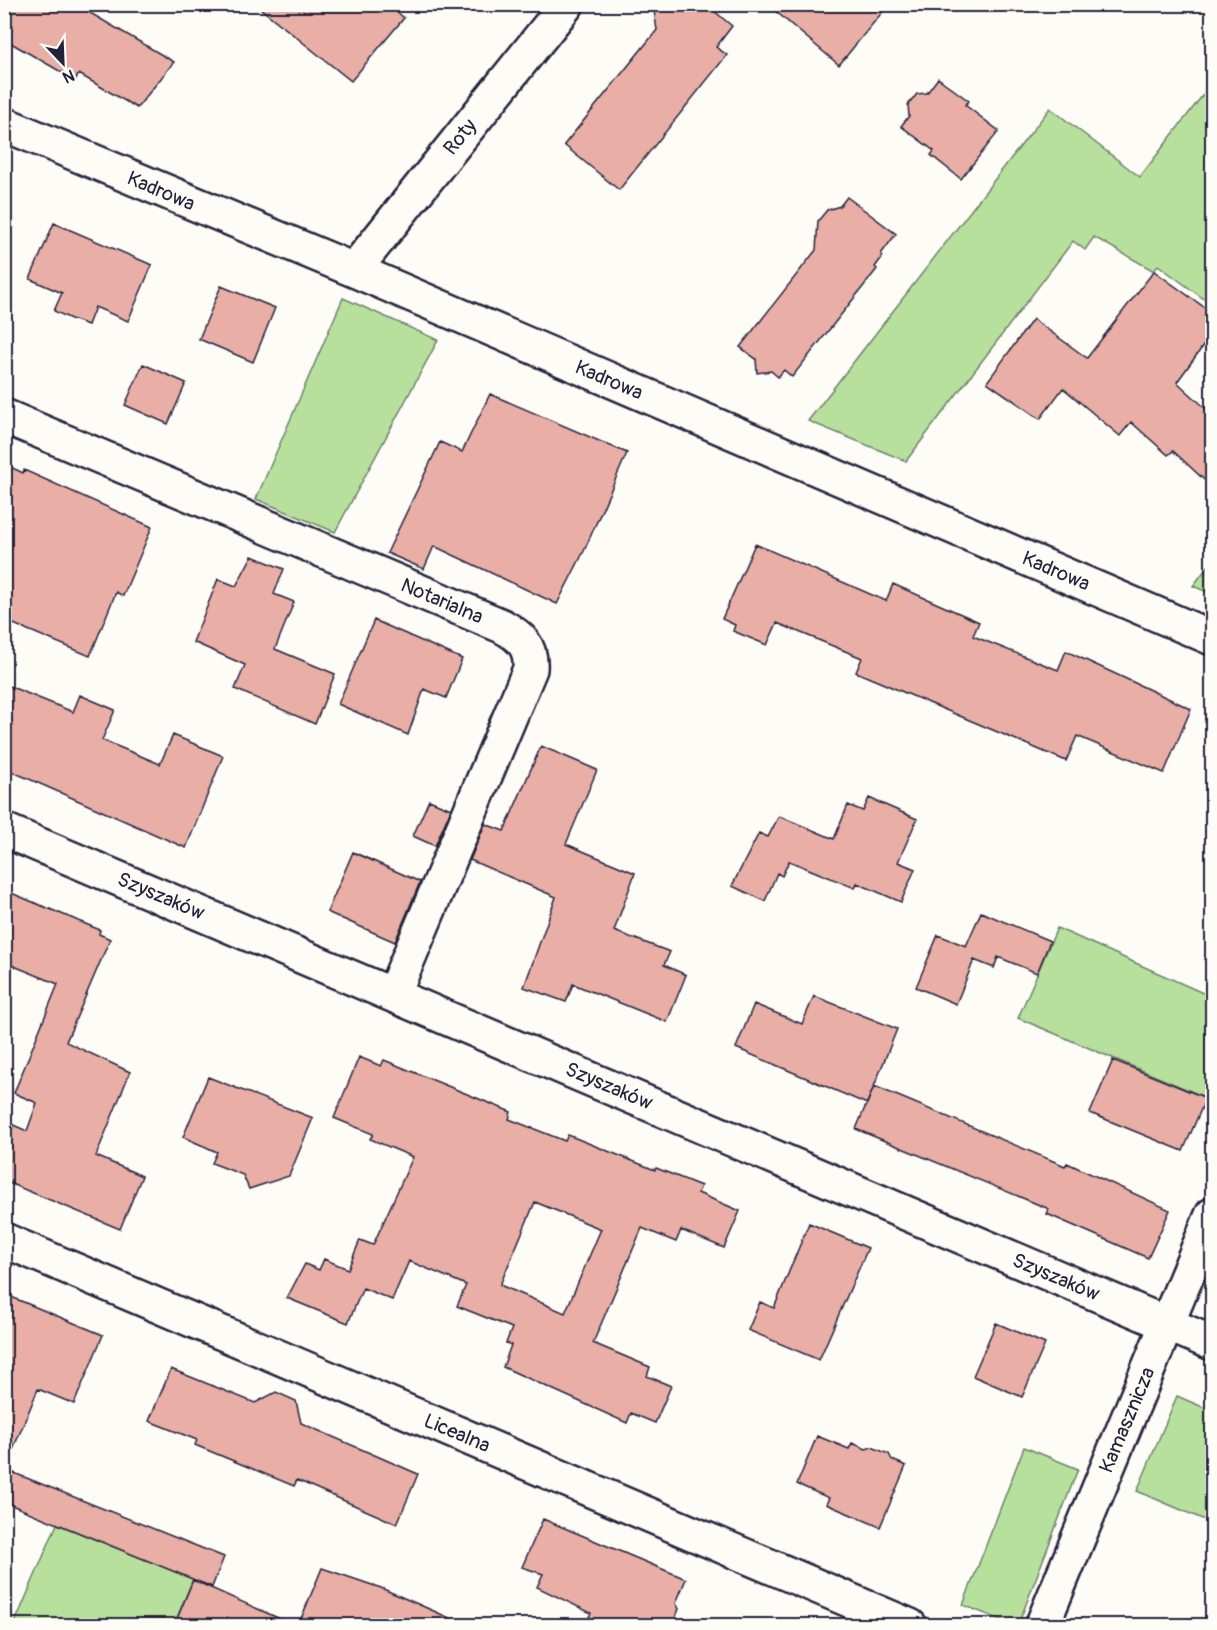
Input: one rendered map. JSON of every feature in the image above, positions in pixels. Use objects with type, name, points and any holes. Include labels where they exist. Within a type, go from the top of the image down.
[{"type":"street","name":"Roty","points":[[354,270],[567,4]]},
{"type":"street","name":"Kadrowa","points":[[4,124],[354,270],[1212,638]]},
{"type":"street","name":"Notarialna","points":[[4,416],[502,626],[516,634],[525,644],[531,659],[530,669],[393,994]]},
{"type":"street","name":"Szyszaków","points":[[4,830],[1212,1343]]},
{"type":"street","name":"Kamasznicza","points":[[1042,1626],[1212,1215]]},
{"type":"street","name":"Licealna","points":[[4,1240],[910,1626]]},
{"type":"green space","points":[[1212,83],[1212,305],[1158,265],[1154,271],[1094,237],[1085,250],[1073,241],[906,461],[808,421],[1050,108],[1140,177]]},
{"type":"green space","points":[[343,298],[438,340],[335,532],[256,499]]},
{"type":"green space","points":[[1212,561],[1212,594],[1193,586]]},
{"type":"green space","points":[[1057,928],[1212,997],[1212,1100],[1018,1018]]},
{"type":"green space","points":[[1177,1396],[1212,1411],[1212,1523],[1137,1491]]},
{"type":"green space","points":[[1024,1447],[1078,1469],[1018,1625],[1014,1625],[963,1605]]},
{"type":"green space","points":[[57,1524],[193,1579],[174,1625],[14,1625]]},
{"type":"building","points":[[4,4],[75,4],[174,62],[137,108],[79,74],[75,80],[4,39]]},
{"type":"building","points":[[255,4],[388,4],[404,18],[351,81]]},
{"type":"building","points":[[653,4],[706,4],[732,26],[716,47],[727,55],[619,190],[564,145],[657,30]]},
{"type":"building","points":[[767,4],[889,4],[839,65]]},
{"type":"building","points":[[938,78],[969,101],[965,105],[999,131],[961,179],[931,155],[934,151],[901,126],[909,116],[908,105],[917,94],[927,93]]},
{"type":"building","points":[[847,197],[896,234],[881,254],[883,256],[875,267],[877,269],[792,377],[784,370],[778,377],[771,371],[757,373],[756,359],[740,347],[816,250],[818,221],[827,210],[840,206]]},
{"type":"building","points":[[54,223],[152,265],[128,321],[95,307],[88,325],[54,311],[62,293],[30,279]]},
{"type":"building","points":[[1154,271],[1212,313],[1212,334],[1177,382],[1212,414],[1212,487],[1173,451],[1168,455],[1131,422],[1120,436],[1063,388],[1040,419],[987,382],[1033,319],[1087,358]]},
{"type":"building","points":[[221,286],[275,308],[253,362],[199,339]]},
{"type":"building","points":[[143,364],[186,383],[168,424],[125,405]]},
{"type":"building","points":[[490,394],[627,453],[584,551],[557,604],[434,546],[424,569],[387,553],[440,442],[462,452]]},
{"type":"building","points":[[4,464],[23,473],[24,470],[152,527],[123,596],[116,592],[90,656],[4,620]]},
{"type":"building","points":[[755,544],[886,601],[893,584],[979,622],[973,636],[1058,670],[1066,651],[1191,709],[1164,773],[1077,736],[1066,761],[856,672],[862,658],[777,623],[767,645],[733,631],[735,625],[722,619]]},
{"type":"building","points":[[252,556],[284,569],[274,594],[294,602],[275,649],[335,674],[315,724],[235,689],[245,665],[193,642],[218,579],[236,586]]},
{"type":"building","points":[[374,620],[462,659],[446,698],[424,689],[408,735],[338,704]]},
{"type":"building","points":[[4,684],[73,712],[80,695],[115,710],[102,740],[160,764],[173,735],[223,756],[186,848],[4,768]]},
{"type":"building","points":[[541,746],[597,770],[566,844],[635,873],[614,931],[670,952],[664,965],[686,975],[667,1022],[573,984],[566,1002],[524,987],[556,897],[470,860],[485,824],[504,831]]},
{"type":"building","points":[[869,798],[917,819],[898,862],[915,869],[901,902],[857,883],[855,888],[789,861],[782,876],[777,873],[765,901],[732,886],[759,833],[768,837],[779,816],[834,839],[848,805],[863,811]]},
{"type":"building","points":[[429,800],[451,809],[435,846],[413,836]]},
{"type":"building","points":[[353,852],[420,882],[395,942],[327,912]]},
{"type":"building","points":[[4,890],[100,930],[99,934],[110,939],[66,1042],[130,1072],[96,1156],[142,1176],[120,1229],[4,1181],[4,1121],[27,1131],[37,1103],[14,1093],[58,984],[4,962]]},
{"type":"building","points":[[981,912],[1050,941],[1037,973],[998,957],[994,968],[974,960],[956,1004],[916,987],[938,935],[966,946]]},
{"type":"building","points":[[814,996],[897,1029],[867,1104],[736,1048],[754,1004],[802,1024]]},
{"type":"building","points":[[359,1057],[381,1066],[384,1060],[511,1112],[509,1119],[565,1141],[568,1135],[701,1186],[698,1193],[740,1211],[724,1248],[681,1230],[676,1242],[642,1228],[593,1343],[650,1367],[647,1376],[671,1386],[655,1423],[631,1413],[627,1423],[503,1367],[511,1345],[506,1343],[512,1328],[457,1306],[466,1285],[409,1261],[392,1300],[363,1288],[348,1323],[287,1298],[305,1264],[319,1270],[324,1259],[348,1269],[360,1240],[373,1245],[413,1157],[370,1139],[373,1134],[334,1118]],"holes":[[[535,1202],[601,1229],[565,1313],[500,1285]]]},
{"type":"building","points":[[1113,1060],[1206,1098],[1183,1151],[1090,1113]]},
{"type":"building","points":[[208,1077],[313,1118],[289,1176],[249,1189],[243,1175],[212,1163],[217,1152],[183,1137]]},
{"type":"building","points":[[874,1086],[1065,1166],[1067,1163],[1170,1210],[1148,1258],[1047,1214],[1049,1209],[856,1129]]},
{"type":"building","points":[[809,1223],[868,1248],[819,1360],[748,1330],[760,1302],[774,1308]]},
{"type":"building","points":[[4,1294],[103,1335],[74,1404],[38,1389],[5,1469]]},
{"type":"building","points":[[996,1323],[1045,1344],[1022,1397],[973,1376]]},
{"type":"building","points":[[171,1369],[255,1403],[276,1392],[296,1401],[301,1423],[418,1474],[397,1524],[297,1480],[294,1486],[195,1445],[197,1440],[149,1421]]},
{"type":"building","points":[[817,1436],[849,1449],[852,1443],[866,1449],[872,1447],[889,1454],[892,1460],[906,1466],[880,1527],[826,1504],[829,1498],[797,1484]]},
{"type":"building","points":[[4,1469],[224,1557],[212,1587],[4,1502]]},
{"type":"building","points":[[543,1519],[686,1579],[676,1603],[679,1609],[674,1621],[666,1626],[609,1626],[589,1617],[591,1613],[537,1587],[543,1574],[522,1567]]},
{"type":"building","points":[[322,1568],[381,1588],[468,1626],[298,1626]]},
{"type":"building","points":[[193,1580],[296,1626],[174,1626]]}]
